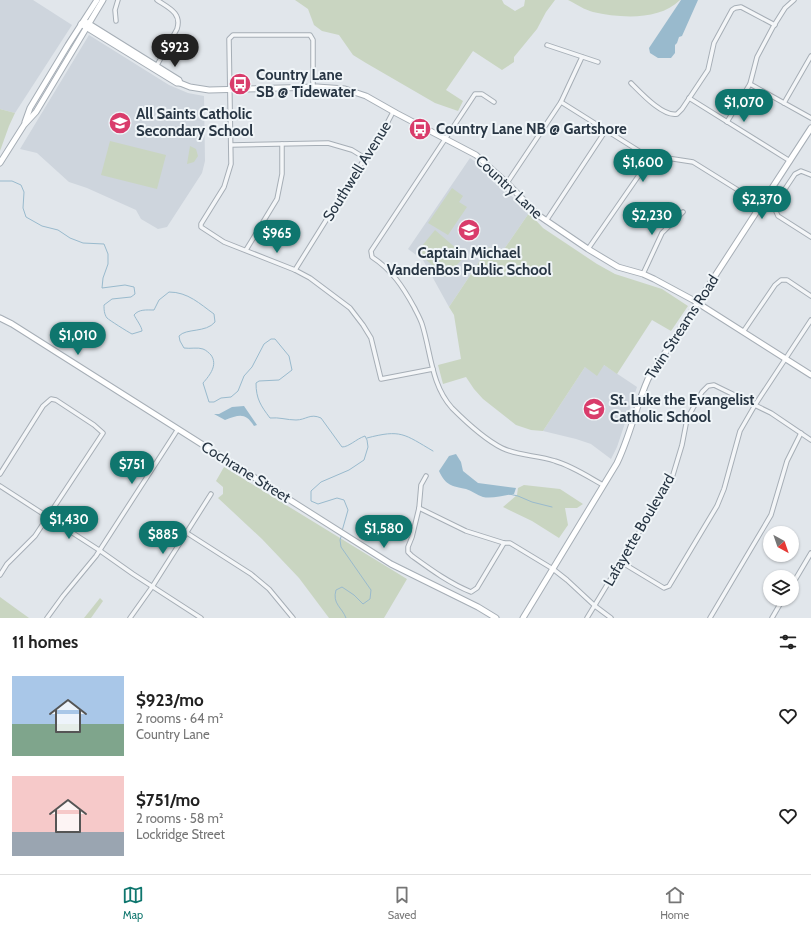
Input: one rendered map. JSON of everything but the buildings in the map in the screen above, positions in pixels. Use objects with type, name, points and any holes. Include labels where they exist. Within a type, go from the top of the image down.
[{"type":"street","points":[[85,24],[97,0]]},
{"type":"street","points":[[0,163],[24,125],[30,108],[85,24],[103,0]]},
{"type":"street","points":[[116,21],[115,10],[118,0]]},
{"type":"street","points":[[155,68],[179,23],[177,16],[172,10],[157,0]]},
{"type":"street","points":[[727,122],[750,84],[757,57],[775,24],[785,8],[794,0]]},
{"type":"street","points":[[631,83],[647,99],[669,114],[677,114],[708,70],[714,43],[732,10],[741,7],[775,24]]},
{"type":"street","name":"Country Lane","points":[[85,24],[155,68],[179,80],[180,83],[190,87],[209,90],[313,88],[345,89],[366,96],[393,112],[476,155],[507,183],[538,215],[588,249],[618,267],[643,274],[654,279],[697,303],[811,376]]},
{"type":"street","points":[[313,88],[313,40],[310,34],[234,35],[230,39],[231,164],[224,187],[201,224],[201,228],[224,242],[295,270],[310,278],[350,308],[363,325],[370,338],[382,380],[432,369]]},
{"type":"street","points":[[547,45],[598,62]]},
{"type":"street","points":[[784,103],[811,56]]},
{"type":"street","points":[[507,183],[562,102],[582,57]]},
{"type":"street","points":[[750,84],[811,118]]},
{"type":"street","points":[[494,102],[482,94],[475,94],[371,251],[372,257],[394,276],[405,290],[422,323],[432,369],[441,392],[452,407],[484,436],[502,448],[519,454],[553,460],[569,466],[603,486]]},
{"type":"street","points":[[689,98],[790,160]]},
{"type":"street","points":[[562,102],[647,156],[646,165],[588,249]]},
{"type":"street","name":"Southwell Avenue","points":[[295,270],[365,158],[382,134],[393,112]]},
{"type":"street","name":"Twin Streams Road","points":[[524,618],[617,463],[648,379],[811,128]]},
{"type":"street","points":[[546,221],[606,130]]},
{"type":"street","points":[[231,145],[328,143],[352,150],[365,158]]},
{"type":"street","points":[[246,250],[277,199],[282,174],[282,144]]},
{"type":"street","points":[[667,158],[693,162],[762,205]]},
{"type":"street","points":[[811,175],[801,171],[795,174],[774,207],[778,216],[811,237]]},
{"type":"street","points":[[643,274],[662,233],[683,212]]},
{"type":"street","points":[[743,332],[775,284],[781,280],[787,280],[811,296]]},
{"type":"street","name":"Cochrane Street","points":[[0,318],[12,324],[391,564],[478,607],[496,618]]},
{"type":"street","points":[[621,562],[664,588],[669,586],[717,506],[724,489],[740,430],[811,320]]},
{"type":"street","name":"Lafayette Boulevard","points":[[587,618],[672,478],[682,445],[687,419],[702,392],[708,386],[714,385],[771,413],[811,440]]},
{"type":"street","points":[[0,474],[43,406],[51,399],[56,400],[94,425],[103,433],[35,536],[6,564],[0,575]]},
{"type":"street","points":[[47,618],[62,596],[99,550],[178,429]]},
{"type":"street","points":[[710,618],[771,514],[787,462],[801,433]]},
{"type":"street","points":[[426,476],[421,485],[419,508],[414,531],[408,547],[408,552],[445,579],[471,592],[477,588],[504,543]]},
{"type":"street","points":[[0,486],[201,618]]},
{"type":"street","points":[[130,618],[152,587],[211,494]]},
{"type":"street","points":[[419,508],[466,531],[504,543],[510,543],[553,569],[610,618]]},
{"type":"street","points":[[187,533],[251,574],[269,589],[293,618]]},
{"type":"street","points":[[799,573],[811,553]]},
{"type":"street","points":[[772,618],[779,606]]},
{"type":"shaded area","points":[[0,0],[33,0],[72,25],[15,113],[0,109]]},
{"type":"shaded area","name":"All Saints Catholic Secondary School","points":[[89,35],[169,85],[188,93],[204,96],[205,161],[202,173],[167,227],[158,229],[141,219],[136,210],[87,188],[69,182],[37,153],[20,149]]},
{"type":"shaded area","name":"Captain Michael VandenBos Public School","points":[[470,158],[480,165],[529,213],[500,255],[489,247],[449,307],[423,260],[408,249]]},
{"type":"shaded area","name":"St. Luke the Evangelist Catholic School","points":[[604,365],[637,387],[617,447],[611,459],[591,444],[543,431],[585,367]]},
{"type":"green space","points":[[295,0],[502,0],[504,4],[515,11],[524,6],[525,0],[555,0],[546,12],[537,29],[514,57],[514,62],[502,70],[473,51],[446,90],[463,101],[458,111],[435,103],[353,55],[339,35],[322,31],[314,25],[308,9]]},
{"type":"green space","points":[[568,0],[680,0],[661,12],[650,15],[615,16],[593,12]]},
{"type":"green space","points":[[0,109],[15,113],[0,151]]},
{"type":"green space","points":[[110,141],[166,155],[157,189],[101,175]]},
{"type":"green space","points":[[190,146],[196,149],[198,156],[194,162],[187,164]]},
{"type":"green space","points":[[452,188],[463,196],[459,202],[467,207],[448,235],[428,223]]},
{"type":"green space","points":[[529,213],[543,228],[597,264],[615,274],[662,289],[688,306],[671,331],[652,320],[617,374],[604,365],[597,376],[585,367],[543,431],[531,430],[516,425],[483,399],[466,377],[443,384],[438,365],[461,359],[454,315],[449,307],[489,247],[500,255]]},
{"type":"green space","points":[[435,230],[465,256],[446,277],[417,252]]},
{"type":"green space","points":[[224,467],[407,579],[384,618],[329,618],[299,578],[262,539],[218,498],[223,494],[223,487],[216,481]]},
{"type":"green space","points":[[524,485],[560,489],[583,504],[577,508],[565,508],[568,525],[559,538],[532,521],[503,507],[517,495],[518,488]]},
{"type":"green space","points":[[0,597],[29,618],[0,618]]},
{"type":"green space","points":[[100,598],[103,601],[91,618],[84,618]]},
{"type":"water","points":[[681,0],[698,0],[682,36],[679,37],[675,45],[675,53],[671,58],[658,58],[650,53],[649,48]]},
{"type":"water","points":[[244,406],[257,425],[254,426],[248,418],[245,417],[238,416],[225,420],[214,414],[219,414],[232,407]]},
{"type":"water","points":[[456,454],[461,462],[463,471],[478,483],[516,488],[514,494],[483,497],[468,490],[453,486],[444,480],[439,471],[449,456]]},
{"type":"waterway","points":[[0,181],[12,181],[21,185],[24,192],[23,208],[26,217],[42,226],[58,230],[70,238],[83,243],[104,244],[108,254],[108,264],[103,278],[102,288],[125,285],[134,287],[135,294],[131,297],[112,299],[104,305],[107,318],[123,329],[132,334],[142,331],[134,315],[140,311],[154,310],[159,300],[169,292],[188,296],[214,314],[215,322],[207,328],[186,332],[179,336],[184,348],[203,349],[210,354],[213,359],[214,362],[212,370],[203,383],[209,402],[214,402],[221,398],[231,397],[238,391],[244,376],[252,367],[264,344],[271,339],[275,339],[289,356],[292,370],[279,380],[259,381],[256,383],[257,394],[260,402],[270,418],[296,420],[311,416],[321,418],[342,447],[347,446],[365,436],[367,440],[368,447],[364,460],[349,470],[321,482],[311,491],[311,501],[318,504],[337,498],[344,500],[348,510],[342,531]]},
{"type":"waterway","points":[[367,438],[388,434],[402,435],[433,451]]},
{"type":"waterway","points":[[509,494],[552,507]]},
{"type":"waterway","points":[[342,534],[340,540],[341,547],[371,590],[370,599],[363,604],[354,595],[342,587],[336,590],[336,602],[346,618]]},
{"type":"place","name":"Country Lane SB @ Tidewater","points":[[240,84]]},
{"type":"place","name":"All Saints Catholic Secondary School","points":[[120,123]]},
{"type":"place","name":"Country Lane NB @ Gartshore","points":[[420,129]]},
{"type":"place","name":"Captain Michael VandenBos Public School","points":[[469,230]]},
{"type":"place","name":"St. Luke the Evangelist Catholic School","points":[[594,409]]}]
